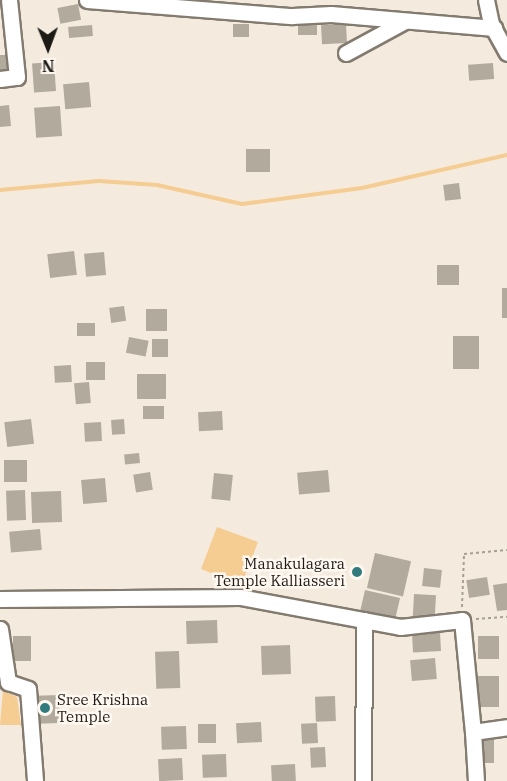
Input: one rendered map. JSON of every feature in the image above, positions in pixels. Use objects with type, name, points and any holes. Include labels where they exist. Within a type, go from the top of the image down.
[{"type":"street","points":[[0,80],[18,77],[9,0]]},
{"type":"street","points":[[87,0],[494,28]]},
{"type":"street","points":[[486,0],[494,28],[507,53]]},
{"type":"street","points":[[346,53],[405,21]]},
{"type":"street","points":[[0,599],[240,597],[400,627],[462,620],[476,781]]},
{"type":"street","points":[[363,781],[364,620]]},
{"type":"street","points":[[0,629],[4,682],[28,690],[35,781]]},
{"type":"street","points":[[473,732],[507,727]]},
{"type":"path","points":[[507,550],[464,554],[462,620],[507,617]]},
{"type":"shaded area","points":[[217,527],[258,542],[244,578],[226,579],[201,569]]},
{"type":"shaded area","points":[[3,691],[17,697],[21,725],[0,725]]},
{"type":"building","points":[[78,4],[81,20],[60,24],[57,8]]},
{"type":"building","points":[[298,21],[317,21],[317,35],[298,35]]},
{"type":"building","points":[[233,24],[249,24],[249,37],[233,37]]},
{"type":"building","points":[[346,24],[347,43],[322,44],[321,25]]},
{"type":"building","points":[[92,25],[93,36],[69,38],[68,27]]},
{"type":"building","points":[[0,55],[8,55],[9,73],[0,74]]},
{"type":"building","points":[[54,62],[56,91],[34,92],[32,64]]},
{"type":"building","points":[[493,63],[494,79],[469,81],[468,65]]},
{"type":"building","points":[[89,82],[91,107],[65,109],[63,84]]},
{"type":"building","points":[[9,105],[11,126],[0,127],[0,106]]},
{"type":"building","points":[[60,106],[62,136],[36,138],[34,108]]},
{"type":"building","points":[[246,149],[270,149],[270,172],[246,172]]},
{"type":"building","points":[[459,183],[461,199],[445,201],[443,185]]},
{"type":"building","points":[[74,251],[77,275],[50,278],[47,254]]},
{"type":"building","points":[[104,252],[106,275],[86,277],[84,254]]},
{"type":"building","points":[[437,265],[459,265],[459,285],[437,285]]},
{"type":"building","points":[[502,288],[507,288],[507,318],[502,318]]},
{"type":"building","points":[[124,306],[126,321],[111,323],[109,308]]},
{"type":"building","points":[[146,309],[167,309],[167,331],[146,331]]},
{"type":"building","points":[[77,323],[95,323],[95,336],[77,336]]},
{"type":"building","points":[[453,336],[479,336],[479,369],[453,369]]},
{"type":"building","points":[[129,337],[149,341],[146,357],[126,353]]},
{"type":"building","points":[[152,339],[168,339],[168,357],[152,357]]},
{"type":"building","points":[[86,362],[105,362],[105,380],[86,380]]},
{"type":"building","points":[[71,365],[72,382],[55,383],[54,366]]},
{"type":"building","points":[[137,374],[166,374],[166,399],[137,399]]},
{"type":"building","points":[[89,382],[91,403],[76,404],[74,383]]},
{"type":"building","points":[[143,406],[164,406],[164,419],[143,419]]},
{"type":"building","points":[[222,411],[223,430],[199,431],[198,412]]},
{"type":"building","points":[[31,419],[34,444],[7,447],[4,422]]},
{"type":"building","points":[[124,419],[125,434],[112,435],[111,420]]},
{"type":"building","points":[[101,422],[102,441],[85,442],[84,423]]},
{"type":"building","points":[[139,453],[140,463],[125,465],[124,455]]},
{"type":"building","points":[[4,460],[27,460],[27,482],[4,482]]},
{"type":"building","points":[[328,470],[330,492],[299,495],[297,473]]},
{"type":"building","points":[[150,472],[153,490],[136,492],[133,475]]},
{"type":"building","points":[[214,473],[233,475],[230,501],[211,499]]},
{"type":"building","points":[[105,478],[107,502],[83,504],[81,480]]},
{"type":"building","points":[[25,490],[26,520],[7,521],[6,491]]},
{"type":"building","points":[[61,491],[62,522],[32,523],[31,492]]},
{"type":"building","points":[[40,529],[42,550],[11,553],[9,532]]},
{"type":"building","points":[[375,553],[411,561],[403,596],[367,588]]},
{"type":"building","points":[[424,568],[442,570],[440,588],[422,586]]},
{"type":"building","points":[[487,577],[490,595],[469,598],[466,580]]},
{"type":"building","points":[[507,583],[507,610],[497,611],[493,585]]},
{"type":"building","points":[[365,590],[400,598],[395,619],[360,610]]},
{"type":"building","points":[[414,594],[436,595],[435,618],[413,617]]},
{"type":"building","points":[[217,620],[218,643],[187,644],[186,621]]},
{"type":"building","points":[[440,632],[441,651],[413,652],[412,633]]},
{"type":"building","points":[[13,636],[31,636],[31,661],[13,661]]},
{"type":"building","points":[[478,636],[499,636],[499,659],[478,659]]},
{"type":"building","points":[[290,645],[291,674],[262,675],[261,646]]},
{"type":"building","points":[[179,651],[180,688],[156,689],[155,652]]},
{"type":"building","points":[[435,658],[437,679],[412,681],[410,660]]},
{"type":"building","points":[[475,676],[499,676],[499,707],[475,707]]},
{"type":"building","points":[[59,695],[60,723],[37,724],[36,696]]},
{"type":"building","points":[[335,696],[336,721],[316,722],[315,697]]},
{"type":"building","points":[[261,722],[262,742],[237,743],[236,723]]},
{"type":"building","points":[[317,723],[318,743],[302,744],[301,724]]},
{"type":"building","points":[[198,724],[216,724],[216,743],[198,743]]},
{"type":"building","points":[[186,726],[187,749],[162,750],[161,727]]},
{"type":"building","points":[[478,740],[494,740],[494,763],[478,763]]},
{"type":"building","points":[[325,747],[326,767],[311,768],[310,748]]},
{"type":"building","points":[[226,754],[227,777],[203,778],[202,755]]},
{"type":"building","points":[[182,758],[183,780],[159,781],[158,759]]},
{"type":"building","points":[[295,764],[296,781],[272,781],[271,765]]},
{"type":"waterway","points":[[0,190],[99,181],[157,185],[242,204],[362,188],[507,155]]},
{"type":"place","name":"Manakulagara Temple Kalliasseri","points":[[357,572]]},
{"type":"place","name":"Sree Krishna Temple","points":[[45,708]]}]
